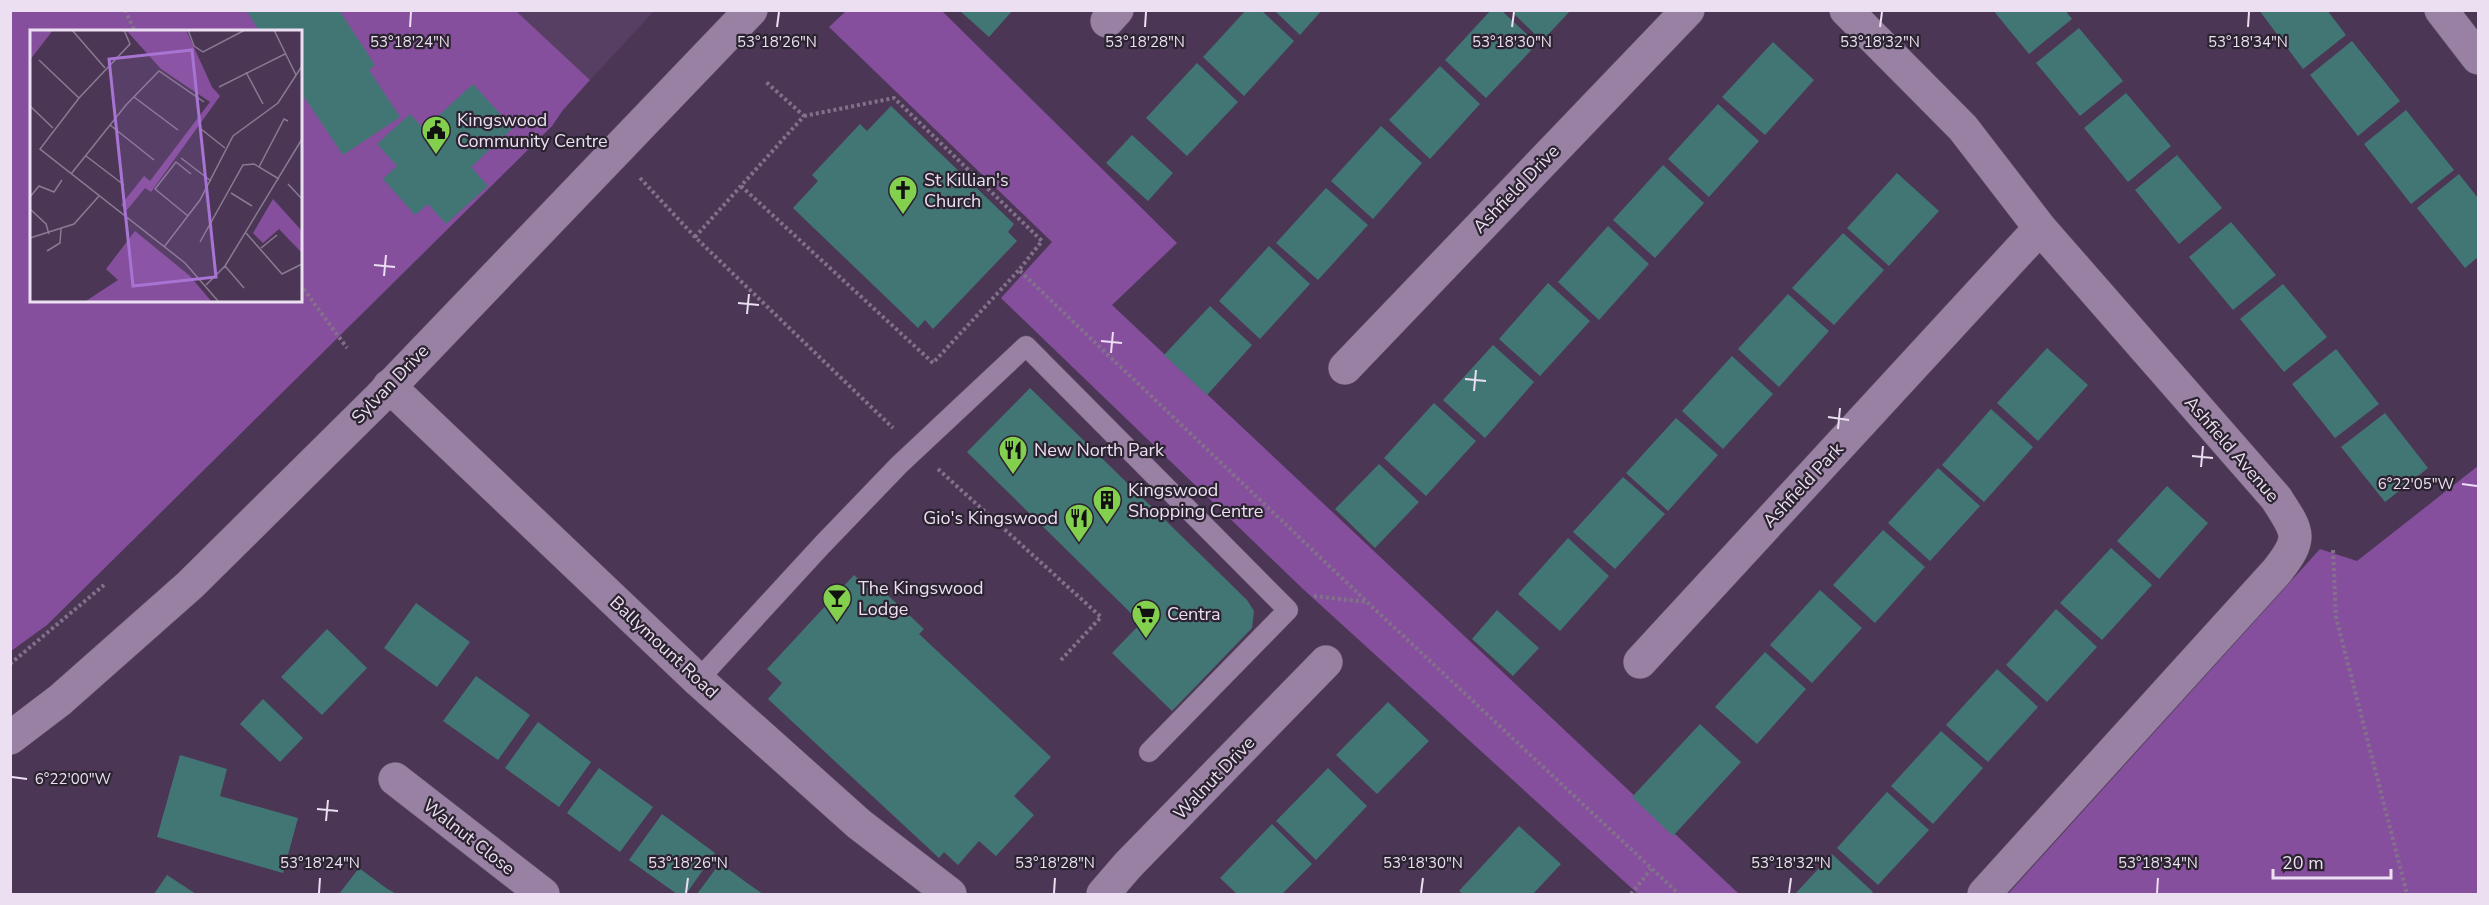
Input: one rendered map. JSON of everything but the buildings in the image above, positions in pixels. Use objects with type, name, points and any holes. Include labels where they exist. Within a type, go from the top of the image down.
[{"type":"street","name":"Sylvan Drive","points":[[10,738],[60,700],[190,585],[389,386],[751,10]]},
{"type":"street","name":"Ashfield Drive","points":[[1345,368],[1688,10]]},
{"type":"street","name":"Ashfield Avenue","points":[[1846,10],[1963,128],[2040,228],[2276,498],[2292,524],[2296,538],[2291,554],[2277,571],[1984,894]]},
{"type":"street","points":[[2441,10],[2478,58]]},
{"type":"street","name":"Ashfield Park","points":[[1640,662],[2040,228]]},
{"type":"street","name":"Ballymount Road","points":[[389,386],[698,680],[859,824],[950,894]]},
{"type":"street","name":"Walnut Drive","points":[[1102,894],[1326,662]]},
{"type":"street","name":"Walnut Close","points":[[395,779],[543,894]]},
{"type":"lane","points":[[698,680],[915,448],[1026,346],[1288,610],[1149,752]]},
{"type":"path","points":[[125,10],[134,30]]},
{"type":"path","points":[[766,82],[804,116]]},
{"type":"path","points":[[695,237],[804,116],[894,98],[1042,241],[1019,270],[933,363],[741,186]]},
{"type":"path","points":[[615,151],[695,237],[915,448],[1101,617],[1061,660]]},
{"type":"path","points":[[1019,270],[1367,602],[1679,894]]},
{"type":"path","points":[[302,287],[347,348]]},
{"type":"path","points":[[2332,549],[2336,616],[2407,894]]},
{"type":"path","points":[[10,664],[104,585]]},
{"type":"path","points":[[1288,610],[1304,595],[1367,602]]},
{"type":"path","points":[[1630,894],[1651,869]]},
{"type":"shaded area","points":[[11,11],[516,11],[590,80],[552,126],[47,625],[11,651]]},
{"type":"shaded area","points":[[516,11],[654,11],[590,80]]},
{"type":"shaded area","points":[[846,11],[942,11],[1177,243],[1112,305],[1739,894],[1638,894],[1303,589],[1001,298],[1052,242],[829,27]]},
{"type":"shaded area","points":[[2478,466],[2478,894],[2008,894],[2320,549],[2357,561]]},
{"type":"place","name":"Kingswood Community Centre","points":[[436,156]]},
{"type":"place","name":"St Killian's Church","points":[[903,216]]},
{"type":"place","name":"New North Park","points":[[1013,476]]},
{"type":"place","name":"Kingswood Shopping Centre","points":[[1107,526]]},
{"type":"place","name":"Gio's Kingswood","points":[[1079,544]]},
{"type":"place","name":"The Kingswood Lodge","points":[[837,624]]},
{"type":"place","name":"Centra","points":[[1146,640]]}]
